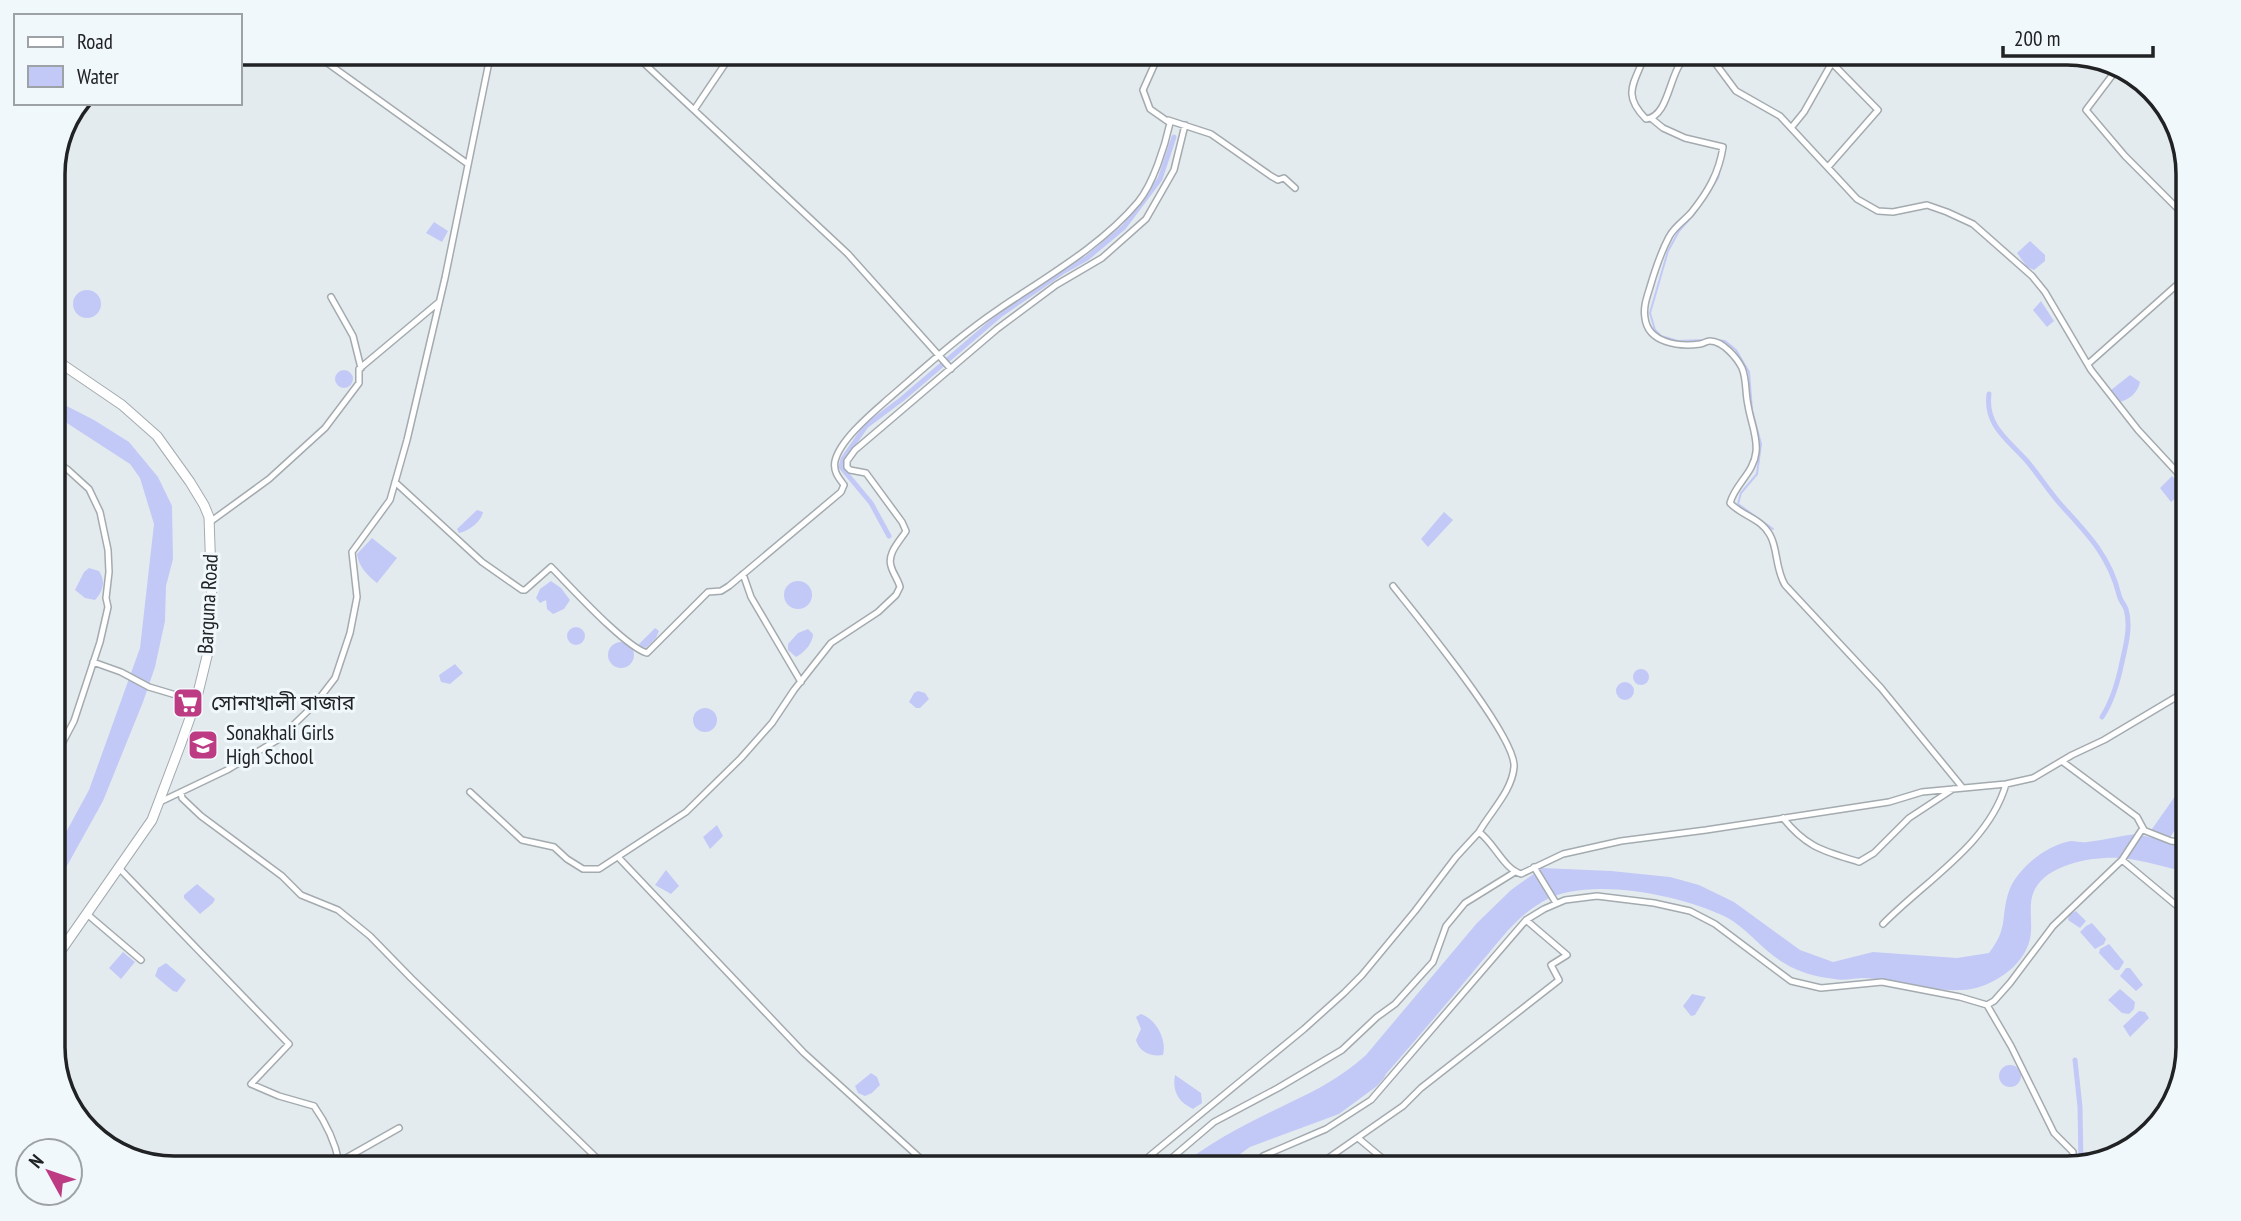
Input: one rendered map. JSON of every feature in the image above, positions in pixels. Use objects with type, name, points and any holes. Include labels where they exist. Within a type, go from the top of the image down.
[{"type":"main road","name":"Barguna Road","points":[[65,366],[122,405],[157,436],[204,505],[210,522],[212,604],[209,648],[196,701],[160,802],[142,836],[65,945]]},
{"type":"street","points":[[330,65],[468,164]]},
{"type":"street","points":[[160,802],[227,770],[279,739],[315,704],[335,678],[350,633],[357,597],[352,552],[390,500],[439,302],[488,65]]},
{"type":"street","points":[[646,65],[848,254],[951,369]]},
{"type":"street","points":[[694,110],[724,65]]},
{"type":"street","points":[[1154,65],[1143,90],[1150,109],[1168,120],[1211,134],[1271,176],[1278,180],[1284,178],[1295,188]]},
{"type":"street","points":[[1642,65],[1631,89],[1631,97],[1636,110],[1646,119],[1652,119],[1662,111],[1679,65]]},
{"type":"street","points":[[1717,65],[1736,91],[1780,116],[1857,199],[1878,211],[1893,212],[1927,205],[1947,212],[1973,225],[2032,276],[2045,292],[2088,364],[2138,430],[2176,471]]},
{"type":"street","points":[[1791,128],[1804,112],[1831,65]]},
{"type":"street","points":[[1828,167],[1878,110],[1834,65]]},
{"type":"street","points":[[2112,75],[2086,110],[2124,156],[2176,207]]},
{"type":"street","points":[[1652,119],[1663,128],[1685,138],[1723,147],[1720,167],[1714,180],[1670,236],[1654,272],[1644,306],[1646,328],[1654,337],[1679,345],[1710,341],[1717,343],[1735,357],[1745,375],[1747,401],[1757,449],[1752,468],[1733,495],[1730,503],[1732,507],[1764,527],[1770,535],[1780,577],[1785,584],[1881,688],[1958,788]]},
{"type":"street","points":[[395,482],[482,562],[522,590],[551,567],[621,636],[640,651],[648,653],[708,592],[721,591],[841,492],[844,485],[835,471],[838,453],[867,418],[996,310],[1086,250],[1128,213],[1150,182],[1170,128],[1168,120]]},
{"type":"street","points":[[470,792],[522,840],[554,847],[583,869],[598,869],[686,812],[772,723],[831,643],[878,612],[896,595],[900,587],[891,570],[890,559],[906,531],[866,472],[850,470],[847,461],[863,442],[997,329],[1045,293],[1111,250],[1146,219],[1174,170],[1185,125]]},
{"type":"street","points":[[2088,364],[2176,286]]},
{"type":"street","points":[[210,522],[269,479],[325,428],[359,383],[361,368],[353,336],[331,297]]},
{"type":"street","points":[[361,368],[439,302]]},
{"type":"street","points":[[65,468],[89,489],[100,512],[108,550],[109,572],[106,598],[108,607],[103,631],[74,721],[65,738]]},
{"type":"street","points":[[743,574],[751,597],[801,682]]},
{"type":"street","points":[[1150,1156],[1304,1029],[1362,975],[1450,864],[1479,832],[1511,784],[1515,763],[1498,727],[1423,621],[1393,586]]},
{"type":"street","points":[[93,662],[149,687],[196,701]]},
{"type":"street","points":[[1479,832],[1489,839],[1513,871],[1521,874],[1563,854],[1621,841],[1889,802],[1922,792],[2006,784],[2033,778],[2176,697]]},
{"type":"street","points":[[2063,762],[2137,817],[2143,831],[2176,842]]},
{"type":"street","points":[[1883,924],[1970,843],[2001,803],[2006,784]]},
{"type":"street","points":[[1783,818],[1802,839],[1829,854],[1859,862],[1874,853],[1909,818],[1958,788]]},
{"type":"street","points":[[181,792],[182,798],[201,816],[282,876],[301,895],[338,910],[370,936],[595,1156]]},
{"type":"street","points":[[1987,1005],[1994,1001],[2018,974],[2053,926],[2122,860],[2143,831]]},
{"type":"street","points":[[618,857],[804,1054],[918,1156]]},
{"type":"street","points":[[2122,860],[2176,904]]},
{"type":"street","points":[[1534,867],[1556,903]]},
{"type":"street","points":[[119,868],[289,1044],[251,1084],[314,1106],[338,1156]]},
{"type":"street","points":[[1174,1156],[1214,1122],[1342,1050],[1395,1004],[1433,962],[1446,926],[1465,904],[1516,872]]},
{"type":"street","points":[[1264,1156],[1326,1129],[1371,1100],[1526,920],[1556,903],[1597,896],[1654,903],[1690,911],[1715,924],[1791,981],[1821,988],[1882,982],[1987,1005],[2011,1046],[2054,1133],[2073,1152],[2073,1156]]},
{"type":"street","points":[[87,914],[142,960]]},
{"type":"street","points":[[1332,1156],[1403,1106],[1438,1075],[1559,981],[1551,965],[1567,955],[1526,920]]},
{"type":"street","points":[[349,1156],[398,1128]]},
{"type":"street","points":[[1358,1138],[1380,1156]]},
{"type":"water","points":[[434,222],[448,231],[442,242],[426,233]]},
{"type":"water","points":[[2030,241],[2045,255],[2045,261],[2034,270],[2027,267],[2017,253]]},
{"type":"water","points":[[87,290],[97,294],[101,304],[97,314],[87,318],[77,314],[73,304],[77,294]]},
{"type":"water","points":[[2041,301],[2054,321],[2047,327],[2033,310]]},
{"type":"water","points":[[344,370],[350,373],[353,379],[350,385],[344,388],[338,385],[335,379],[338,373]]},
{"type":"water","points":[[2130,375],[2140,382],[2139,386],[2129,398],[2118,402],[2111,390]]},
{"type":"water","points":[[65,405],[129,442],[158,477],[172,506],[173,559],[166,586],[165,621],[155,667],[143,702],[103,801],[65,869],[65,834],[89,790],[140,648],[154,524],[140,478],[130,464],[65,422]]},
{"type":"water","points":[[2172,476],[2176,480],[2176,498],[2171,502],[2160,488]]},
{"type":"water","points":[[477,510],[483,512],[477,523],[459,533],[457,529]]},
{"type":"water","points":[[1444,512],[1453,520],[1428,547],[1421,539]]},
{"type":"water","points":[[372,538],[397,558],[377,583],[364,570],[357,554]]},
{"type":"water","points":[[89,568],[99,571],[103,582],[102,590],[95,600],[85,598],[75,590]]},
{"type":"water","points":[[551,581],[561,588],[570,600],[564,609],[553,614],[547,609],[546,600],[540,603],[536,598],[540,589]]},
{"type":"water","points":[[798,581],[808,585],[812,595],[808,605],[798,609],[788,605],[784,595],[788,585]]},
{"type":"water","points":[[576,627],[582,630],[585,636],[582,642],[576,645],[570,642],[567,636],[570,630]]},
{"type":"water","points":[[655,628],[659,631],[656,638],[646,648],[640,646],[639,644]]},
{"type":"water","points":[[808,629],[813,634],[811,641],[796,657],[788,650],[788,644],[798,633]]},
{"type":"water","points":[[621,642],[630,646],[634,655],[630,664],[621,668],[612,664],[608,655],[612,646]]},
{"type":"water","points":[[455,664],[463,673],[450,684],[441,682],[439,675]]},
{"type":"water","points":[[1641,669],[1647,671],[1647,683],[1641,685],[1635,683],[1633,677],[1635,671]]},
{"type":"water","points":[[1625,682],[1633,687],[1634,691],[1629,699],[1625,700],[1617,695],[1616,691],[1621,683]]},
{"type":"water","points":[[918,691],[925,693],[929,699],[920,708],[916,708],[909,702]]},
{"type":"water","points":[[705,708],[716,715],[717,720],[710,731],[705,732],[694,725],[693,720],[700,709]]},
{"type":"water","points":[[2176,795],[2176,828],[2171,836],[2153,832],[2152,829]]},
{"type":"water","points":[[717,825],[723,836],[710,849],[703,837]]},
{"type":"water","points":[[2136,834],[2176,843],[2176,869],[2138,860],[2110,858],[2074,863],[2051,873],[2042,880],[2033,894],[2029,941],[2020,959],[2005,974],[1986,985],[1963,990],[1936,989],[1878,979],[1838,980],[1808,974],[1776,958],[1726,917],[1660,895],[1608,889],[1561,894],[1532,908],[1516,922],[1377,1086],[1339,1114],[1250,1147],[1237,1156],[1194,1156],[1245,1125],[1320,1088],[1357,1063],[1477,923],[1511,890],[1542,868],[1670,877],[1699,885],[1734,902],[1800,950],[1833,962],[1873,952],[1957,958],[1989,953],[2002,929],[2009,891],[2026,866],[2052,847],[2071,841],[2085,842]]},
{"type":"water","points":[[666,870],[679,886],[671,894],[655,885]]},
{"type":"water","points":[[197,884],[215,899],[200,914],[184,898]]},
{"type":"water","points":[[2076,911],[2086,921],[2080,928],[2068,920],[2069,915]]},
{"type":"water","points":[[2092,923],[2106,939],[2104,944],[2095,949],[2080,932]]},
{"type":"water","points":[[2109,944],[2124,962],[2119,970],[2115,970],[2099,953],[2100,949]]},
{"type":"water","points":[[123,952],[135,962],[121,979],[109,968]]},
{"type":"water","points":[[166,963],[186,980],[177,992],[155,976],[158,968]]},
{"type":"water","points":[[2126,968],[2130,968],[2143,985],[2136,991],[2120,976]]},
{"type":"water","points":[[2120,989],[2135,1002],[2134,1009],[2129,1014],[2122,1013],[2108,1000]]},
{"type":"water","points":[[1692,994],[1706,997],[1695,1015],[1691,1016],[1683,1006]]},
{"type":"water","points":[[2139,1011],[2145,1012],[2149,1018],[2130,1037],[2123,1026]]},
{"type":"water","points":[[1141,1014],[1151,1020],[1159,1030],[1163,1055],[1146,1053],[1140,1048],[1136,1040],[1141,1029],[1136,1017]]},
{"type":"water","points":[[2010,1065],[2018,1068],[2021,1076],[2018,1084],[2010,1087],[2002,1084],[1999,1076],[2002,1068]]},
{"type":"water","points":[[871,1073],[877,1077],[880,1085],[865,1096],[858,1093],[855,1086]]},
{"type":"water","points":[[1175,1075],[1201,1093],[1202,1103],[1193,1109],[1183,1103],[1175,1091]]},
{"type":"waterway","points":[[889,536],[871,503],[841,467],[843,459],[866,426],[902,399],[1000,315],[1087,258],[1124,227],[1160,179],[1174,137]]},
{"type":"waterway","points":[[1696,138],[1724,146]]},
{"type":"waterway","points":[[1706,340],[1678,341],[1661,336],[1655,330],[1650,313],[1668,251],[1679,231],[1695,213],[1718,178],[1723,158]]},
{"type":"waterway","points":[[1715,340],[1725,341],[1736,350],[1749,372],[1752,410],[1761,444],[1757,474],[1741,493],[1738,504],[1773,529]]},
{"type":"waterway","points":[[1989,394],[1990,414],[1999,431],[2097,547],[2110,569],[2126,609],[2128,629],[2119,677],[2102,717]]},
{"type":"waterway","points":[[2075,1060],[2080,1107],[2081,1155]]},
{"type":"place","name":"সোনাখালী বাজার","points":[[188,703]]},
{"type":"place","name":"Sonakhali Girls High School","points":[[203,745]]}]
